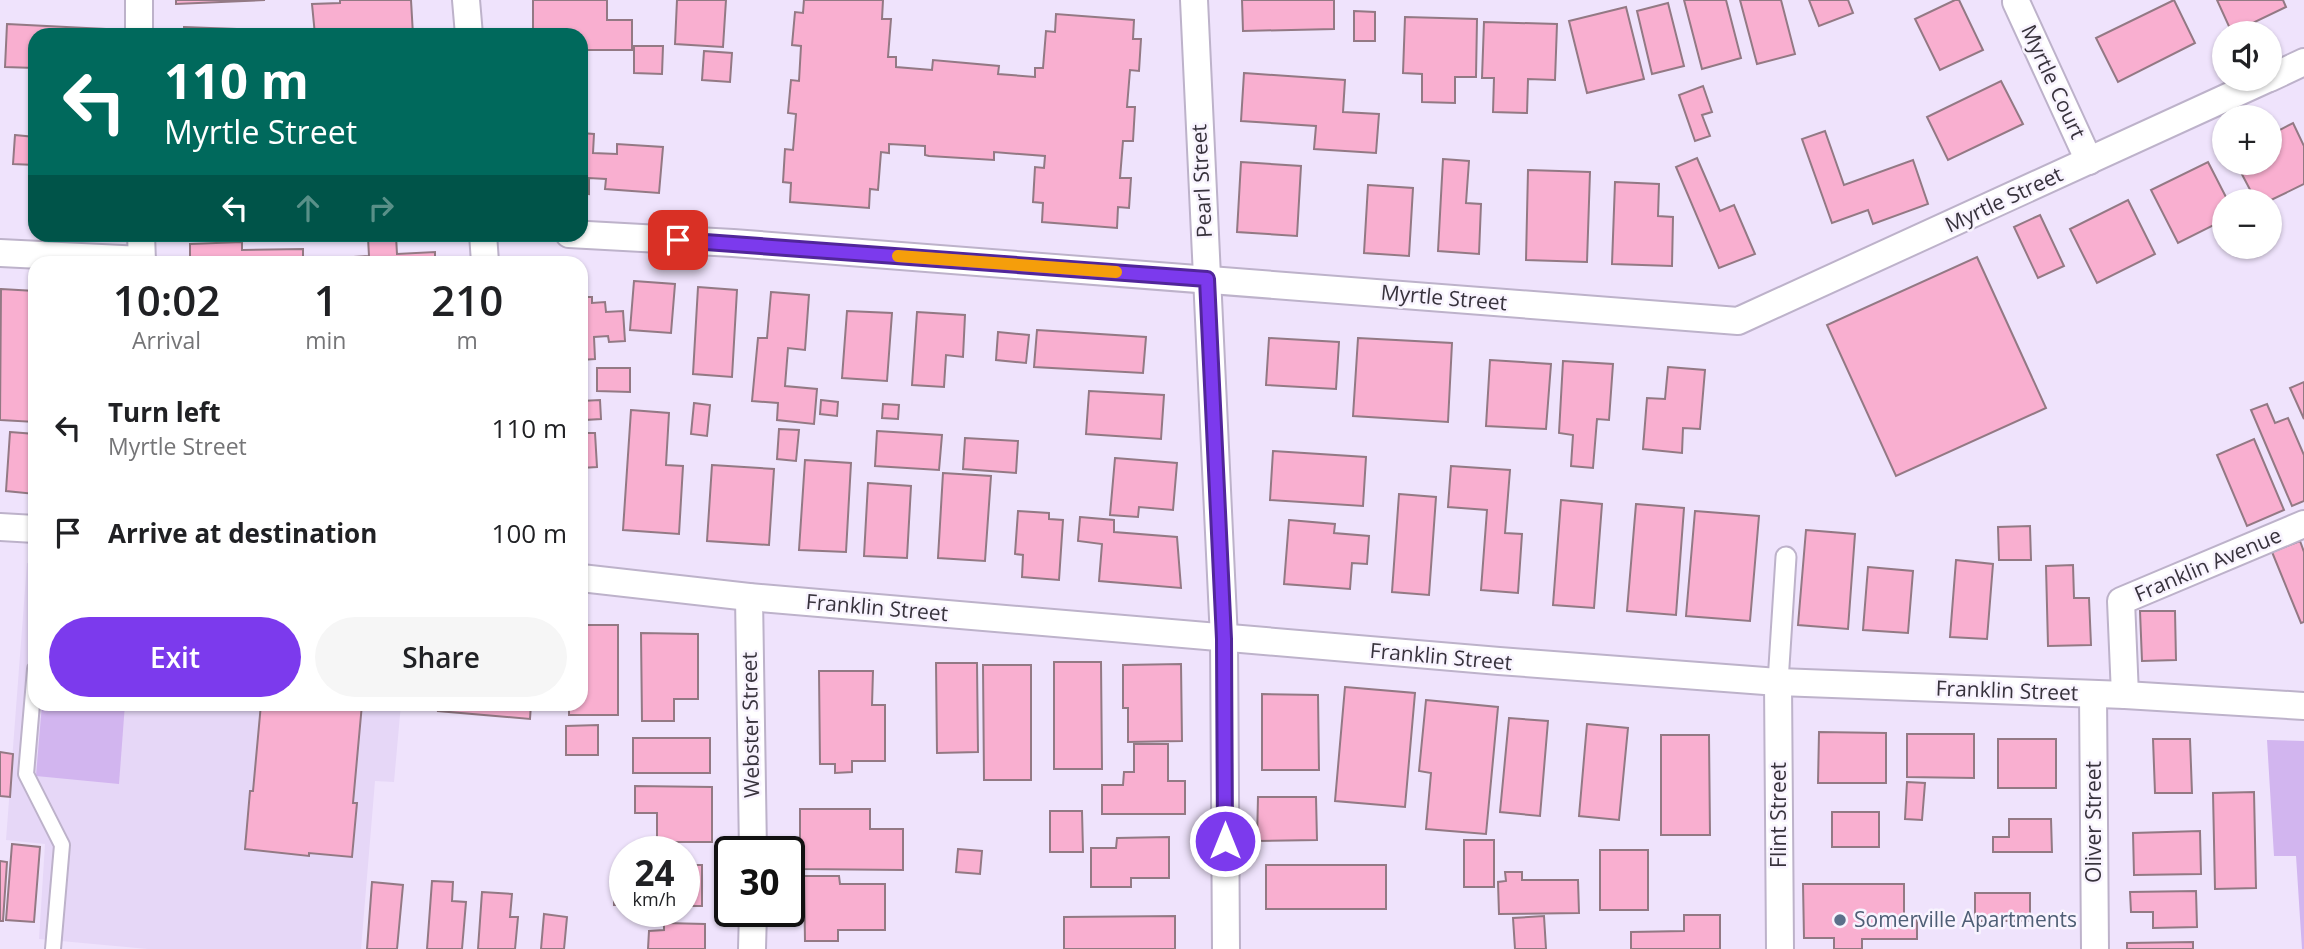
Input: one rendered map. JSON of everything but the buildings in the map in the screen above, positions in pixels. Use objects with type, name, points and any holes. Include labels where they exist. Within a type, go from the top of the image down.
[{"type":"street","points":[[139,0],[139,28]]},
{"type":"street","points":[[467,0],[469,28]]},
{"type":"street","name":"Pearl Street","points":[[1194,0],[1224,639],[1226,949]]},
{"type":"street","name":"Myrtle Court","points":[[2016,2],[2089,161]]},
{"type":"street","name":"Myrtle Street","points":[[2282,72],[2304,62]]},
{"type":"street","name":"Myrtle Street","points":[[588,235],[760,245],[1738,321],[2240,91]]},
{"type":"street","points":[[0,253],[142,252]]},
{"type":"street","name":"Franklin Avenue","points":[[2125,695],[2121,601],[2304,524]]},
{"type":"street","points":[[0,527],[28,529]]},
{"type":"street","points":[[1778,682],[1787,557]]},
{"type":"street","name":"Franklin Street","points":[[588,579],[749,597],[1224,639],[1778,682],[2125,695],[2304,706]]},
{"type":"street","name":"Webster Street","points":[[749,597],[753,836]]},
{"type":"street","name":"Flint Street","points":[[1778,682],[1780,949]]},
{"type":"street","name":"Oliver Street","points":[[2094,694],[2095,949]]},
{"type":"street","points":[[752,927],[752,949]]},
{"type":"lane","points":[[31,711],[26,774],[62,845],[53,949]]},
{"type":"shaded area","points":[[27,563],[28,711],[400,711],[394,782],[375,781],[361,949],[148,949],[39,939],[45,844],[6,840]]},
{"type":"shaded area","points":[[41,711],[124,711],[119,784],[36,776]]},
{"type":"shaded area","points":[[2267,740],[2304,741],[2304,949],[2296,856],[2274,856]]},
{"type":"slow traffic","points":[[898,256],[1116,272]]},
{"type":"place","name":"Somerville Apartments","points":[[1840,920]]},
{"type":"route","points":[[678,240],[1207,279],[1224,639],[1225,841]]}]
